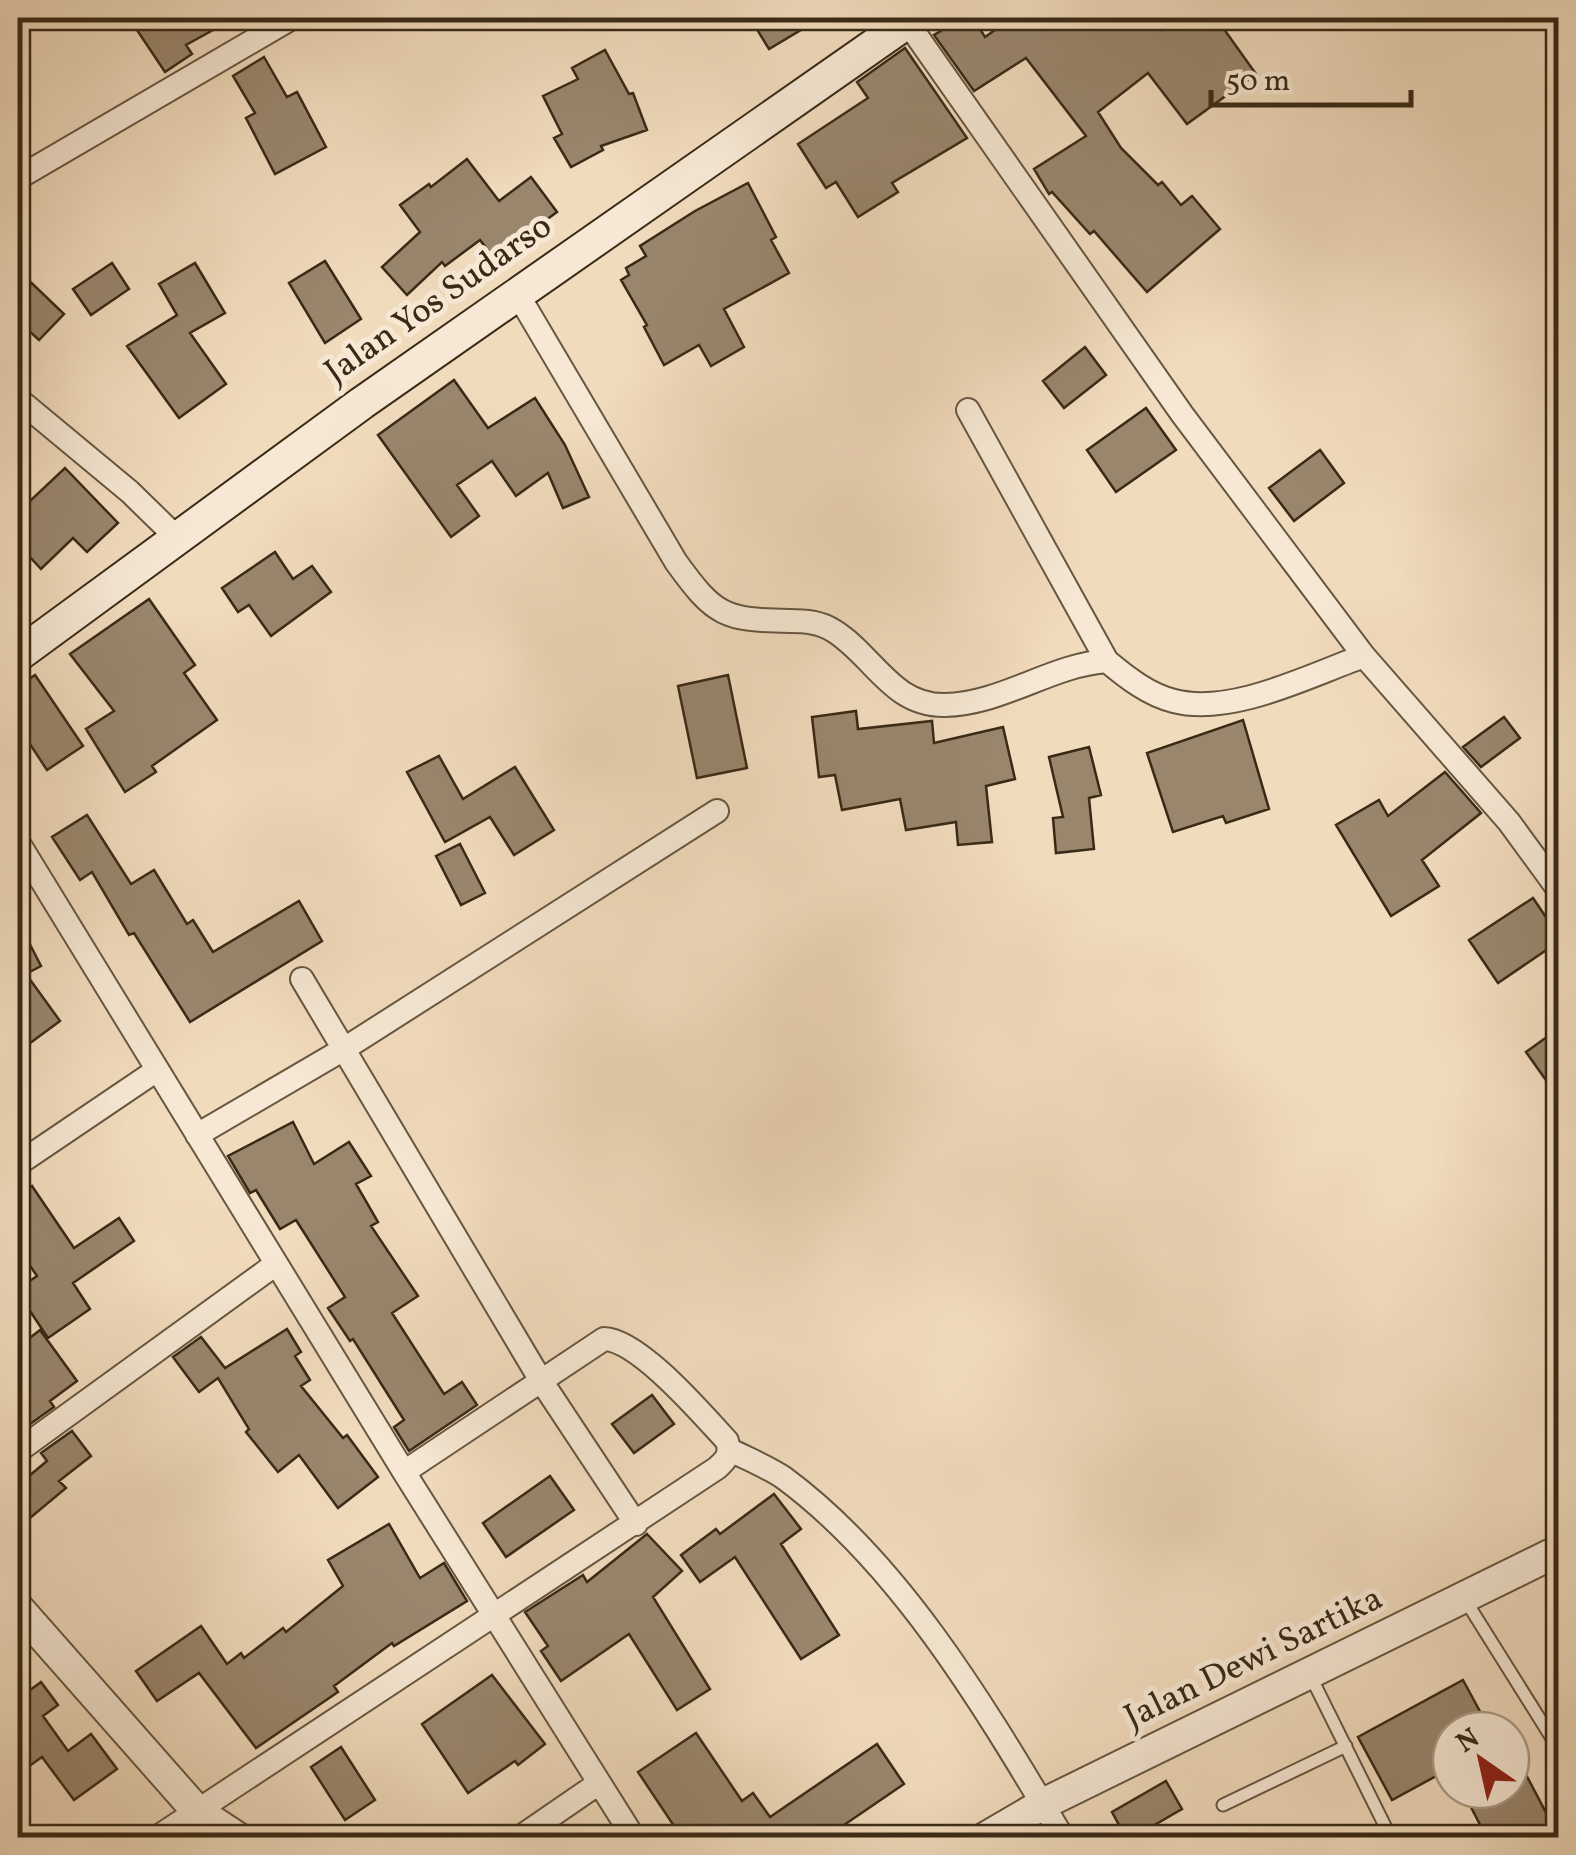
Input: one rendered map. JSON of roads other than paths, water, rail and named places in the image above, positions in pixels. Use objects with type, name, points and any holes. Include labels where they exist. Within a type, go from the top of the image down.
[{"type":"main road","name":"Jalan Yos Sudarso","points":[[18,655],[516,294],[910,20]]},
{"type":"street","points":[[18,178],[292,18]]},
{"type":"street","points":[[910,20],[1182,414],[1364,656],[1509,822],[1558,889]]},
{"type":"street","points":[[516,294],[676,562],[699,594],[716,609],[735,618],[806,621],[826,626],[896,691],[919,702],[972,702],[1071,667],[1107,661]]},
{"type":"street","points":[[18,399],[130,492],[176,537]]},
{"type":"street","points":[[968,410],[1107,661],[1126,677],[1159,696],[1190,704],[1213,704],[1241,700],[1364,656]]},
{"type":"street","points":[[197,1135],[344,1049],[717,811]]},
{"type":"street","points":[[18,842],[404,1472],[634,1838]]},
{"type":"street","points":[[302,980],[540,1379],[636,1524]]},
{"type":"street","points":[[18,1164],[157,1070]]},
{"type":"street","points":[[18,1450],[276,1264]]},
{"type":"street","points":[[156,1838],[636,1524],[717,1468],[730,1450],[727,1441],[685,1396],[628,1345],[604,1339],[404,1472]]},
{"type":"street","points":[[730,1450],[781,1476],[819,1508],[896,1588],[972,1692],[1063,1838]]},
{"type":"street","name":"Jalan Dewi Sartika","points":[[984,1838],[1043,1804],[1558,1550]]},
{"type":"street","points":[[18,1608],[197,1812],[238,1838]]},
{"type":"street","points":[[519,1838],[599,1783]]},
{"type":"lane","points":[[1464,1598],[1558,1748]]},
{"type":"lane","points":[[1310,1673],[1391,1838]]},
{"type":"lane","points":[[1223,1805],[1346,1746]]}]
